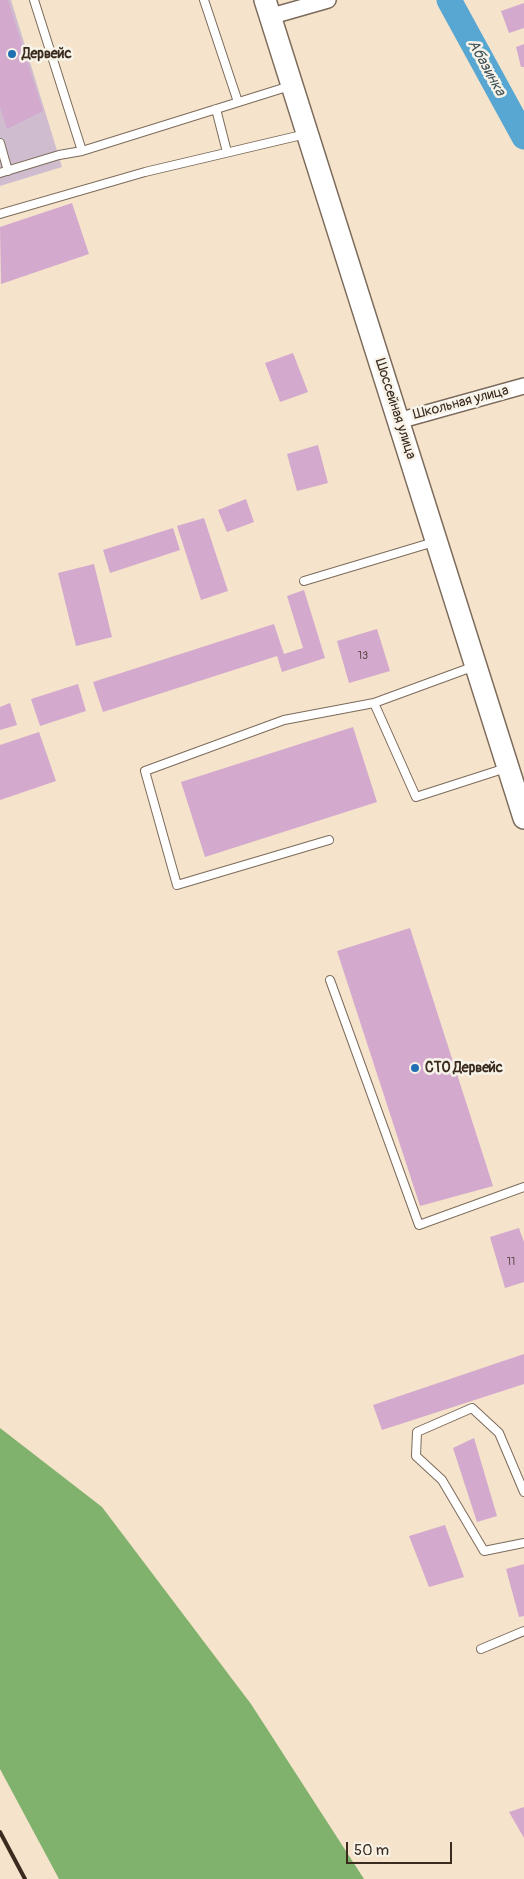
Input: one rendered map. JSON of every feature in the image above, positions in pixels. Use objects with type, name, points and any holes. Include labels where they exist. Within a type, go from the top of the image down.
[{"type":"main road","name":"Шоссейная улица","points":[[273,5],[293,84],[308,133],[402,420]]},
{"type":"main road","name":"Шоссейная улица","points":[[273,5],[440,540],[524,791]]},
{"type":"main road","name":"Шоссейная улица","points":[[440,540],[476,666],[524,818]]},
{"type":"street","points":[[273,5],[328,0]]},
{"type":"street","name":"Школьная улица","points":[[402,420],[524,386]]},
{"type":"lane","points":[[34,0],[82,151]]},
{"type":"lane","points":[[204,0],[238,102]]},
{"type":"lane","points":[[0,143],[4,172],[59,155],[82,151],[293,84]]},
{"type":"lane","points":[[216,109],[227,152]]},
{"type":"lane","points":[[0,214],[145,172],[308,133]]},
{"type":"lane","points":[[304,581],[440,540]]},
{"type":"lane","points":[[329,840],[177,885],[145,771],[284,720],[374,703],[476,666]]},
{"type":"lane","points":[[374,703],[416,797],[508,767]]},
{"type":"lane","points":[[330,980],[419,1225],[524,1187]]},
{"type":"lane","points":[[524,1492],[499,1433],[472,1408],[417,1432],[416,1456],[442,1480],[484,1551],[524,1543]]},
{"type":"lane","points":[[481,1649],[524,1631]]},
{"type":"shaded area","points":[[0,0],[11,0],[62,167],[0,186]]},
{"type":"green space","points":[[0,1428],[102,1507],[251,1704],[364,1879],[59,1879],[0,1769]]},
{"type":"building","name":"Дервейс","points":[[0,0],[8,0],[43,111],[7,129],[0,107]]},
{"type":"building","points":[[524,3],[524,28],[509,33],[501,11]]},
{"type":"building","points":[[524,44],[524,67],[521,67],[516,47]]},
{"type":"building","points":[[72,203],[89,254],[1,284],[0,227]]},
{"type":"building","points":[[293,353],[308,392],[280,402],[265,363]]},
{"type":"building","points":[[318,445],[328,483],[297,491],[287,454]]},
{"type":"building","points":[[246,499],[254,522],[227,532],[218,510]]},
{"type":"building","points":[[204,518],[228,591],[201,600],[177,526]]},
{"type":"building","points":[[173,528],[180,550],[110,573],[103,550]]},
{"type":"building","points":[[94,564],[112,637],[76,646],[58,573]]},
{"type":"building","points":[[304,590],[325,658],[282,672],[277,656],[103,712],[93,682],[274,624],[284,654],[303,648],[287,596]]},
{"type":"building","points":[[377,629],[390,671],[349,683],[337,641]]},
{"type":"building","points":[[78,684],[86,711],[40,726],[31,699]]},
{"type":"building","points":[[10,703],[17,725],[0,730],[0,707]]},
{"type":"building","points":[[353,727],[377,802],[205,857],[181,782]]},
{"type":"building","points":[[39,732],[56,781],[0,800],[0,745]]},
{"type":"building","name":"СТО Дервейс","points":[[410,928],[493,1186],[420,1206],[337,951]]},
{"type":"building","points":[[519,1228],[524,1242],[524,1282],[505,1288],[490,1237]]},
{"type":"building","points":[[524,1354],[524,1384],[382,1430],[373,1405]]},
{"type":"building","points":[[474,1438],[497,1516],[477,1522],[453,1448]]},
{"type":"building","points":[[445,1525],[464,1577],[429,1587],[409,1536]]},
{"type":"building","points":[[524,1564],[524,1616],[519,1617],[506,1569]]},
{"type":"building","points":[[524,1807],[524,1838],[509,1812]]},
{"type":"waterway","name":"Абазинка","points":[[449,0],[524,137]]},
{"type":"railway","points":[[0,1832],[25,1879]]},
{"type":"place","name":"Дервейс","points":[[12,54]]},
{"type":"place","name":"СТО Дервейс","points":[[415,1068]]}]
